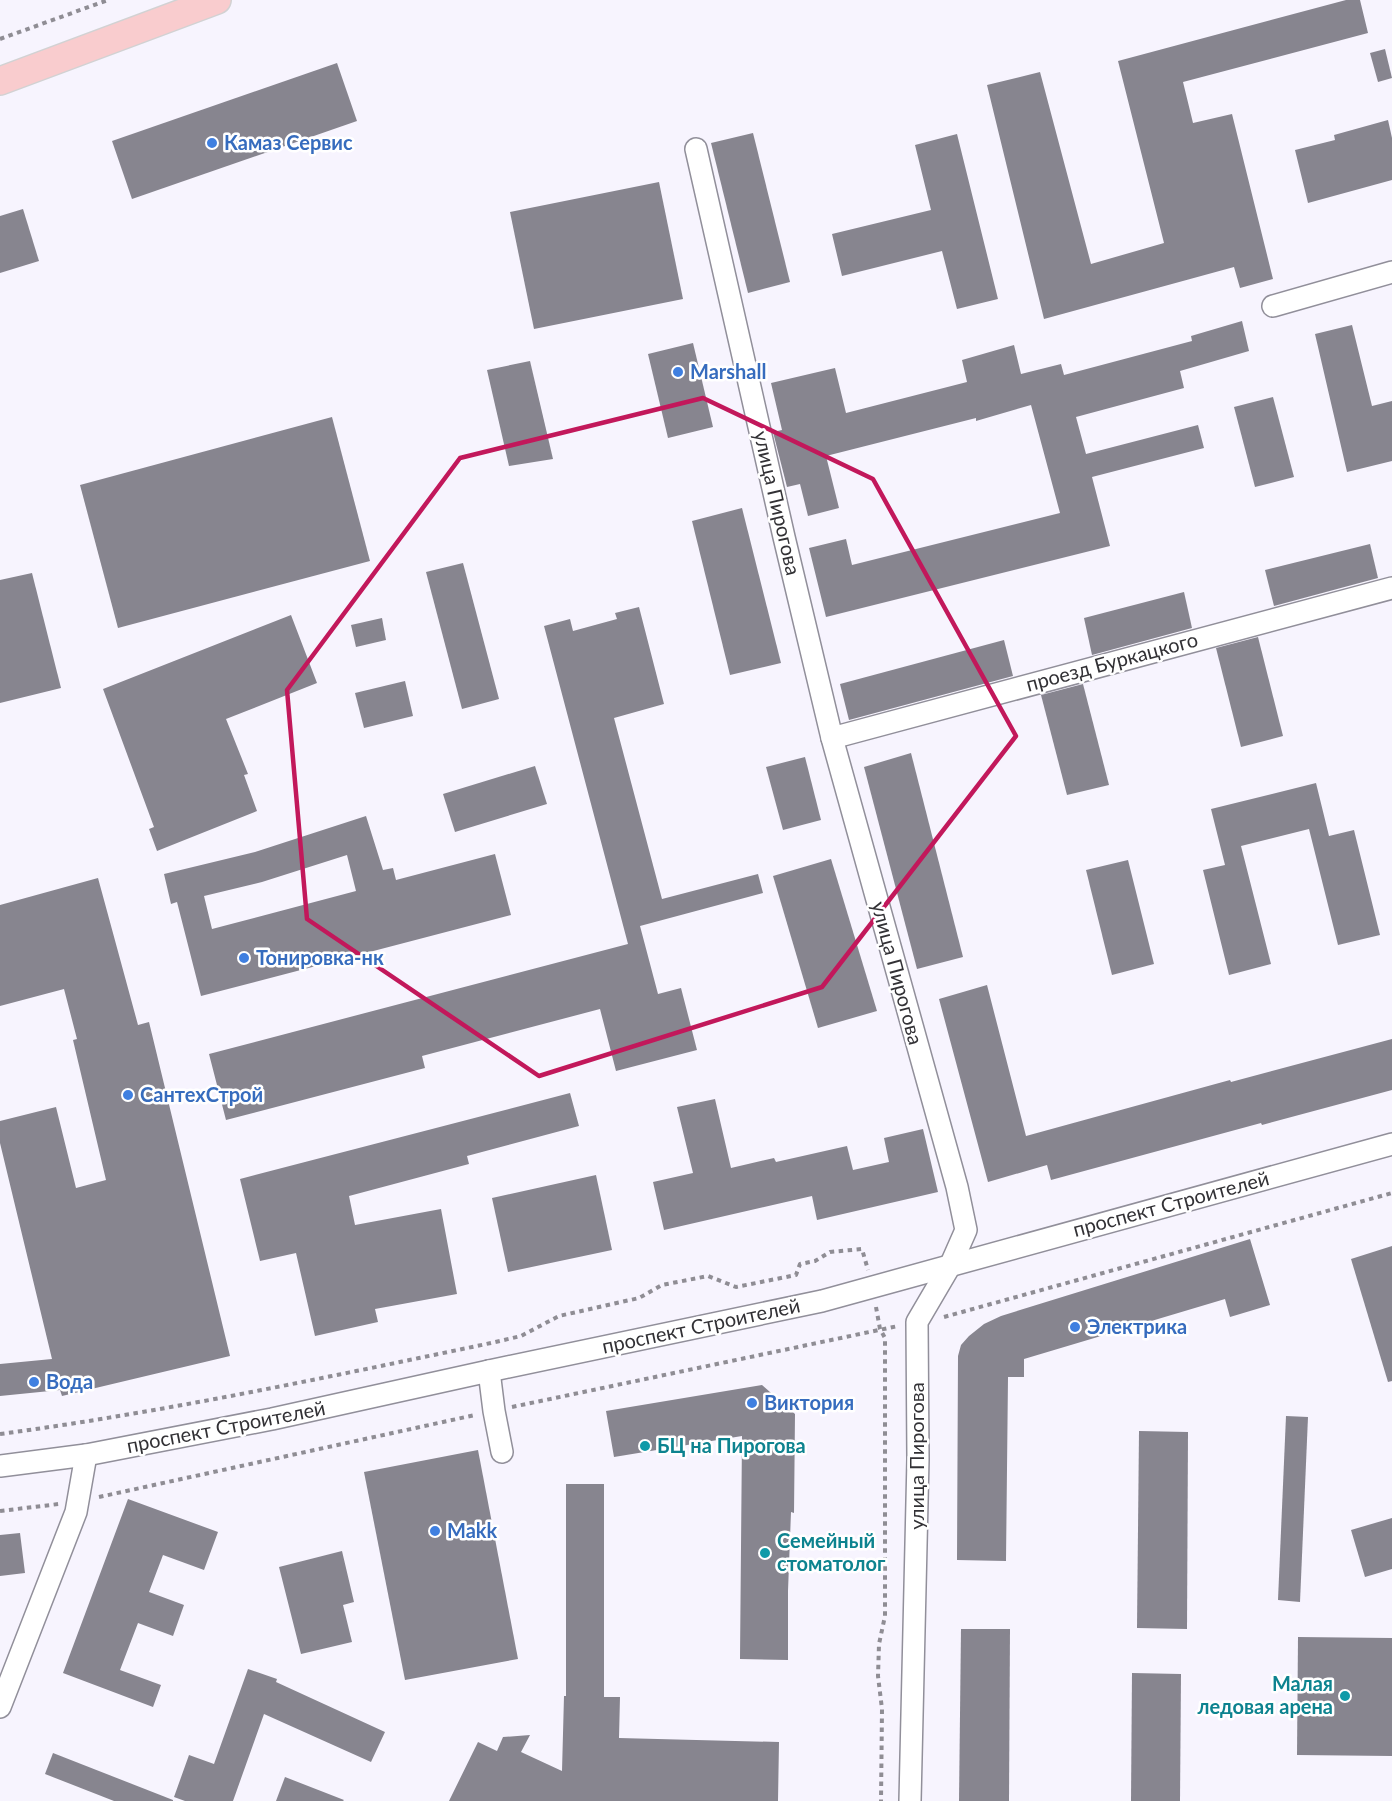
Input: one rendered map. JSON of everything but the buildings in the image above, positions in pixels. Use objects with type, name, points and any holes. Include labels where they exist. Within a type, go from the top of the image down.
[{"type":"main road","points":[[0,81],[217,0]]},
{"type":"street","name":"улица Пирогова","points":[[696,148],[832,738],[966,1230],[951,1264],[917,1322],[917,1503],[910,1801]]},
{"type":"street","points":[[1273,306],[1392,272]]},
{"type":"street","name":"проезд Буркацкого","points":[[832,738],[1392,588]]},
{"type":"street","name":"проспект Строителей","points":[[0,1466],[86,1455],[272,1419],[822,1301],[1392,1144]]},
{"type":"street","points":[[489,1371],[502,1452]]},
{"type":"street","points":[[0,1707],[76,1512],[86,1455]]},
{"type":"path","points":[[0,39],[108,0]]},
{"type":"path","points":[[0,1511],[78,1501],[880,1329],[951,1316],[1392,1193]]},
{"type":"path","points":[[0,1434],[69,1425],[266,1390],[491,1343],[521,1336],[559,1316],[639,1298],[662,1285],[708,1276],[736,1287],[796,1275],[800,1264],[815,1261],[830,1252],[862,1250],[880,1329],[885,1338],[885,1616],[879,1644],[878,1676],[882,1709],[881,1801]]},
{"type":"highlighted area","points":[[703,398],[873,479],[1016,736],[822,987],[539,1076],[307,919],[287,690],[460,458]]},
{"type":"place","name":"Камаз Сервис","points":[[212,143]]},
{"type":"place","name":"Marshall","points":[[678,372]]},
{"type":"place","name":"Тонировка-нк","points":[[244,958]]},
{"type":"place","name":"СантехСтрой","points":[[128,1095]]},
{"type":"place","name":"Электрика","points":[[1075,1327]]},
{"type":"place","name":"Вода","points":[[34,1382]]},
{"type":"place","name":"Виктория","points":[[752,1403]]},
{"type":"place","name":"БЦ на Пирогова","points":[[645,1446]]},
{"type":"place","name":"Makk","points":[[435,1531]]},
{"type":"place","name":"Семейный стоматолог","points":[[765,1553]]},
{"type":"place","name":"Малая ледовая арена","points":[[1345,1696]]}]
